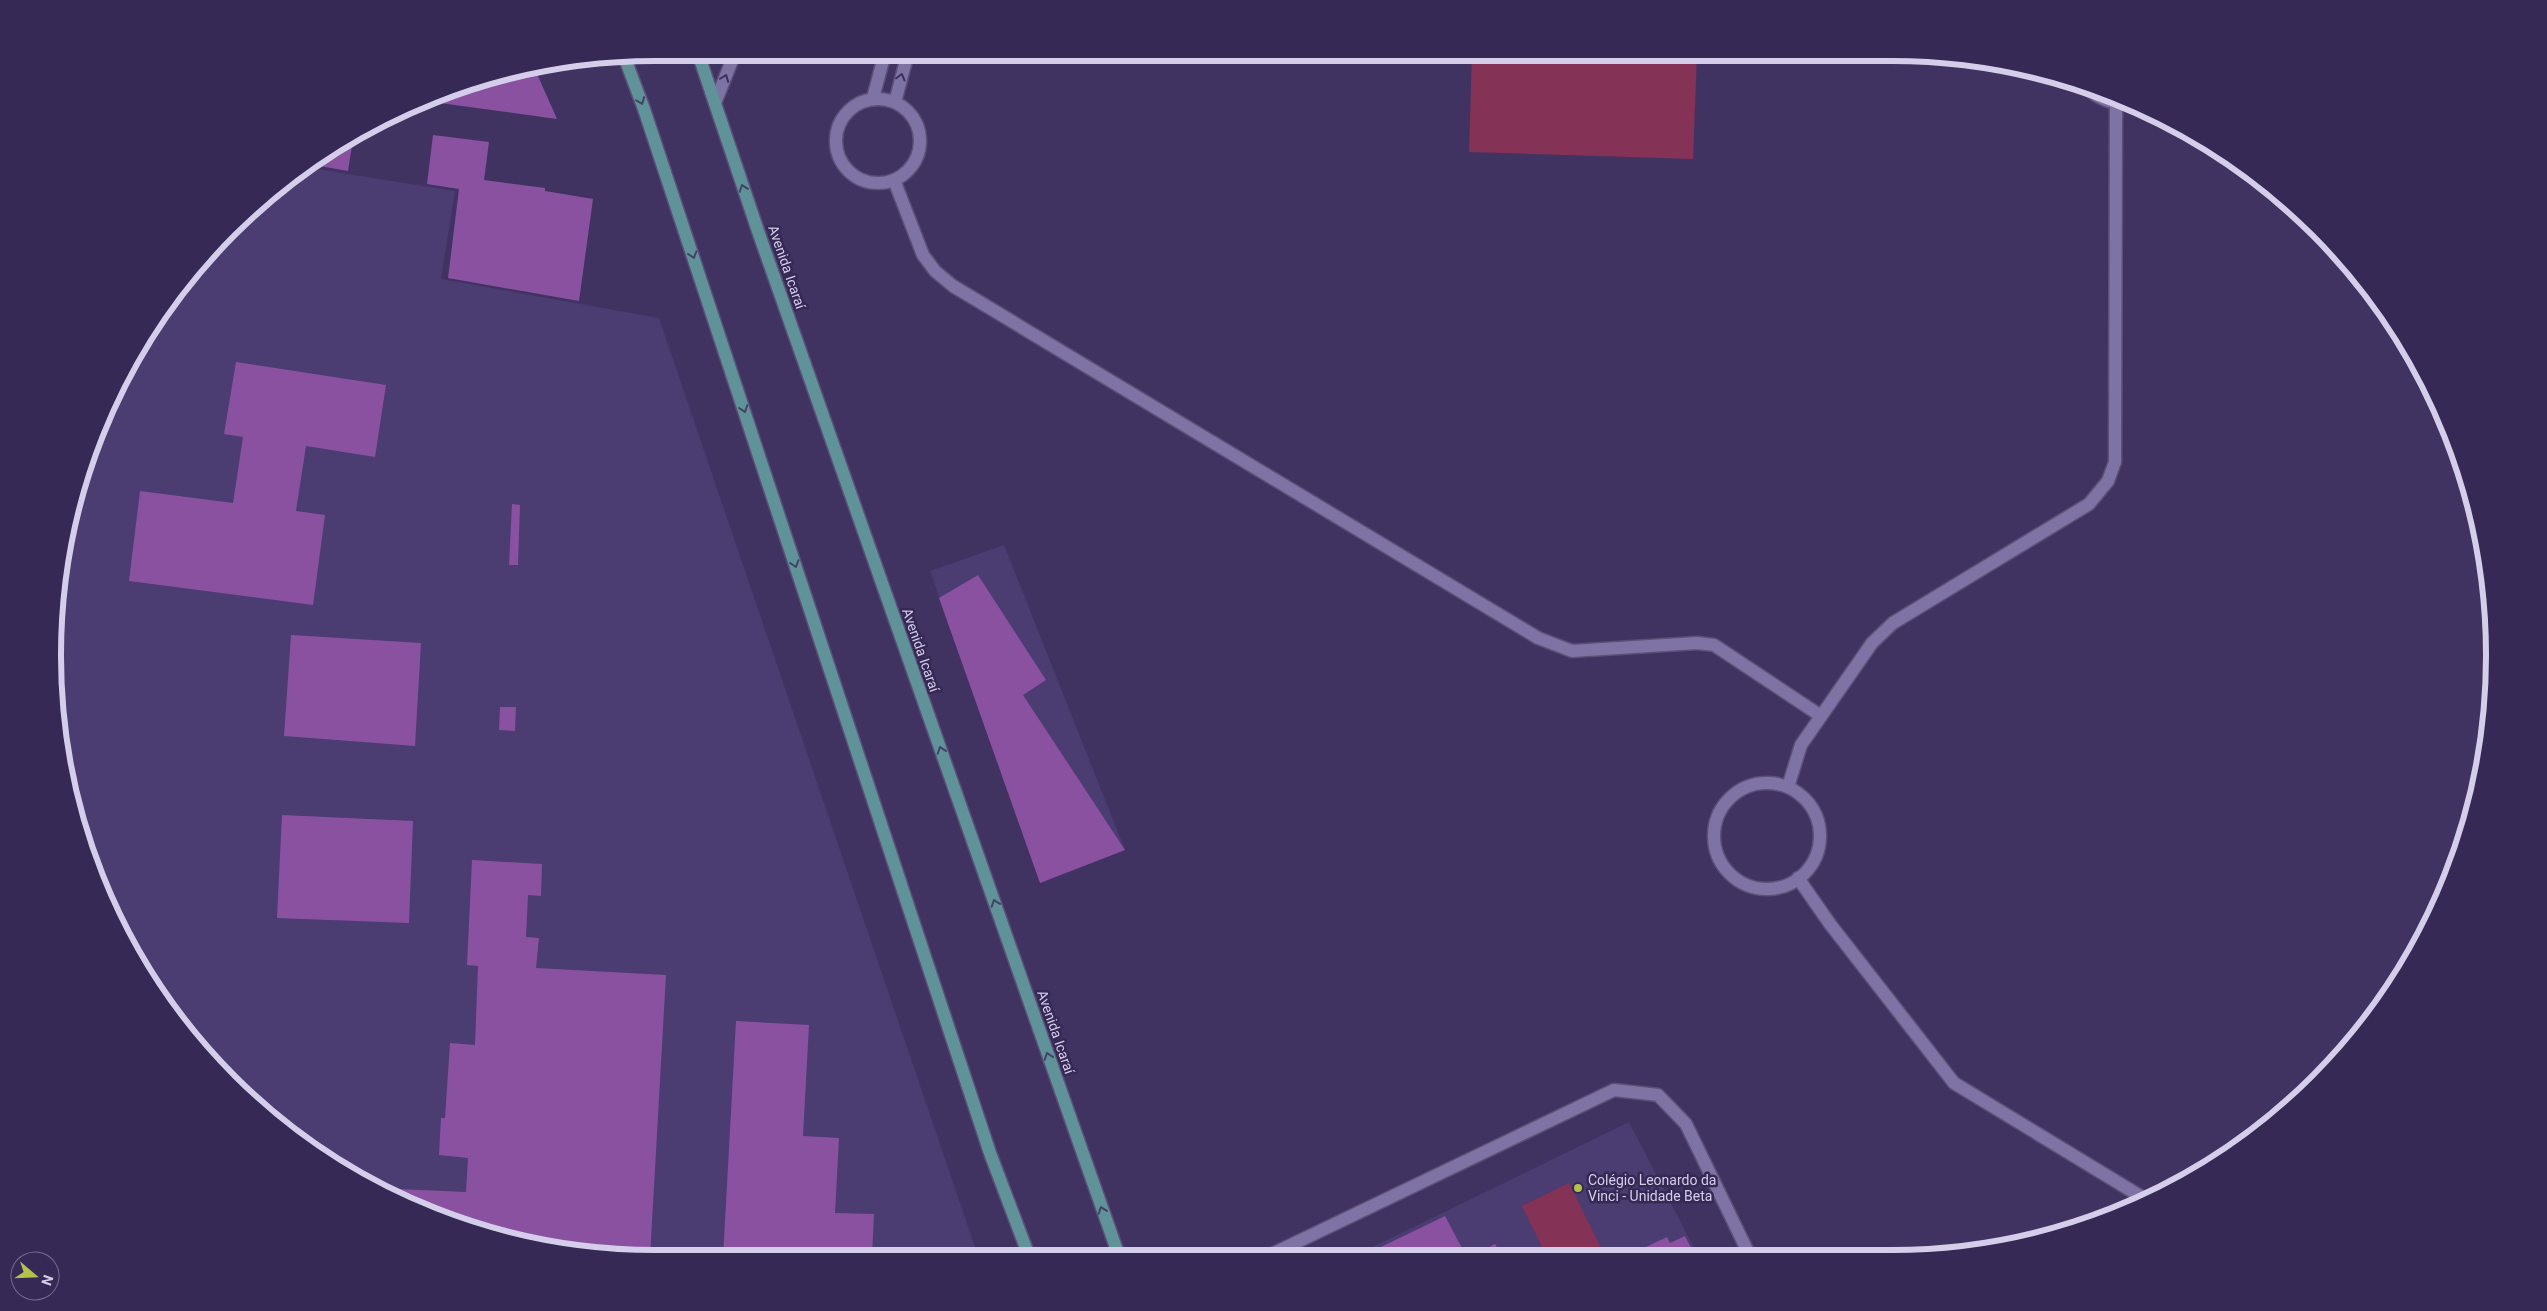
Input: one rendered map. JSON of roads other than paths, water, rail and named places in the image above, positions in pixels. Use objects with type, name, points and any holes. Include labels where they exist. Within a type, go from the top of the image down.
[{"type":"main road","name":"Avenida Icaraí","points":[[701,61],[1116,1250]]},
{"type":"main road","points":[[626,63],[648,119],[990,1153],[1027,1250]]},
{"type":"street","points":[[715,103],[732,61]]},
{"type":"street","points":[[873,98],[883,61]]},
{"type":"street","points":[[895,102],[906,61]]},
{"type":"street","points":[[873,98],[895,102],[912,115],[920,136],[917,157],[911,167],[894,180],[882,183],[860,180],[844,166],[836,146],[837,129],[844,114],[858,104],[873,98]]},
{"type":"street","points":[[1788,787],[1801,745],[1872,643],[1893,623],[2089,504],[2108,480],[2115,462],[2116,105]]},
{"type":"street","points":[[894,180],[923,255],[935,271],[953,286],[1538,638],[1572,652],[1698,643],[1714,645],[1821,716]]},
{"type":"street","points":[[1762,783],[1788,787],[1810,804],[1820,829],[1815,857],[1798,878],[1787,885],[1773,888],[1746,884],[1724,867],[1714,842],[1719,815],[1726,803],[1736,793],[1762,783]]},
{"type":"street","points":[[1798,878],[1830,924],[1954,1083],[2139,1195]]},
{"type":"street","points":[[1280,1250],[1614,1090],[1658,1095],[1686,1124],[1747,1250]]},
{"type":"place","name":"Colégio Leonardo da Vinci - Unidade Beta","points":[[1578,1188]]}]
